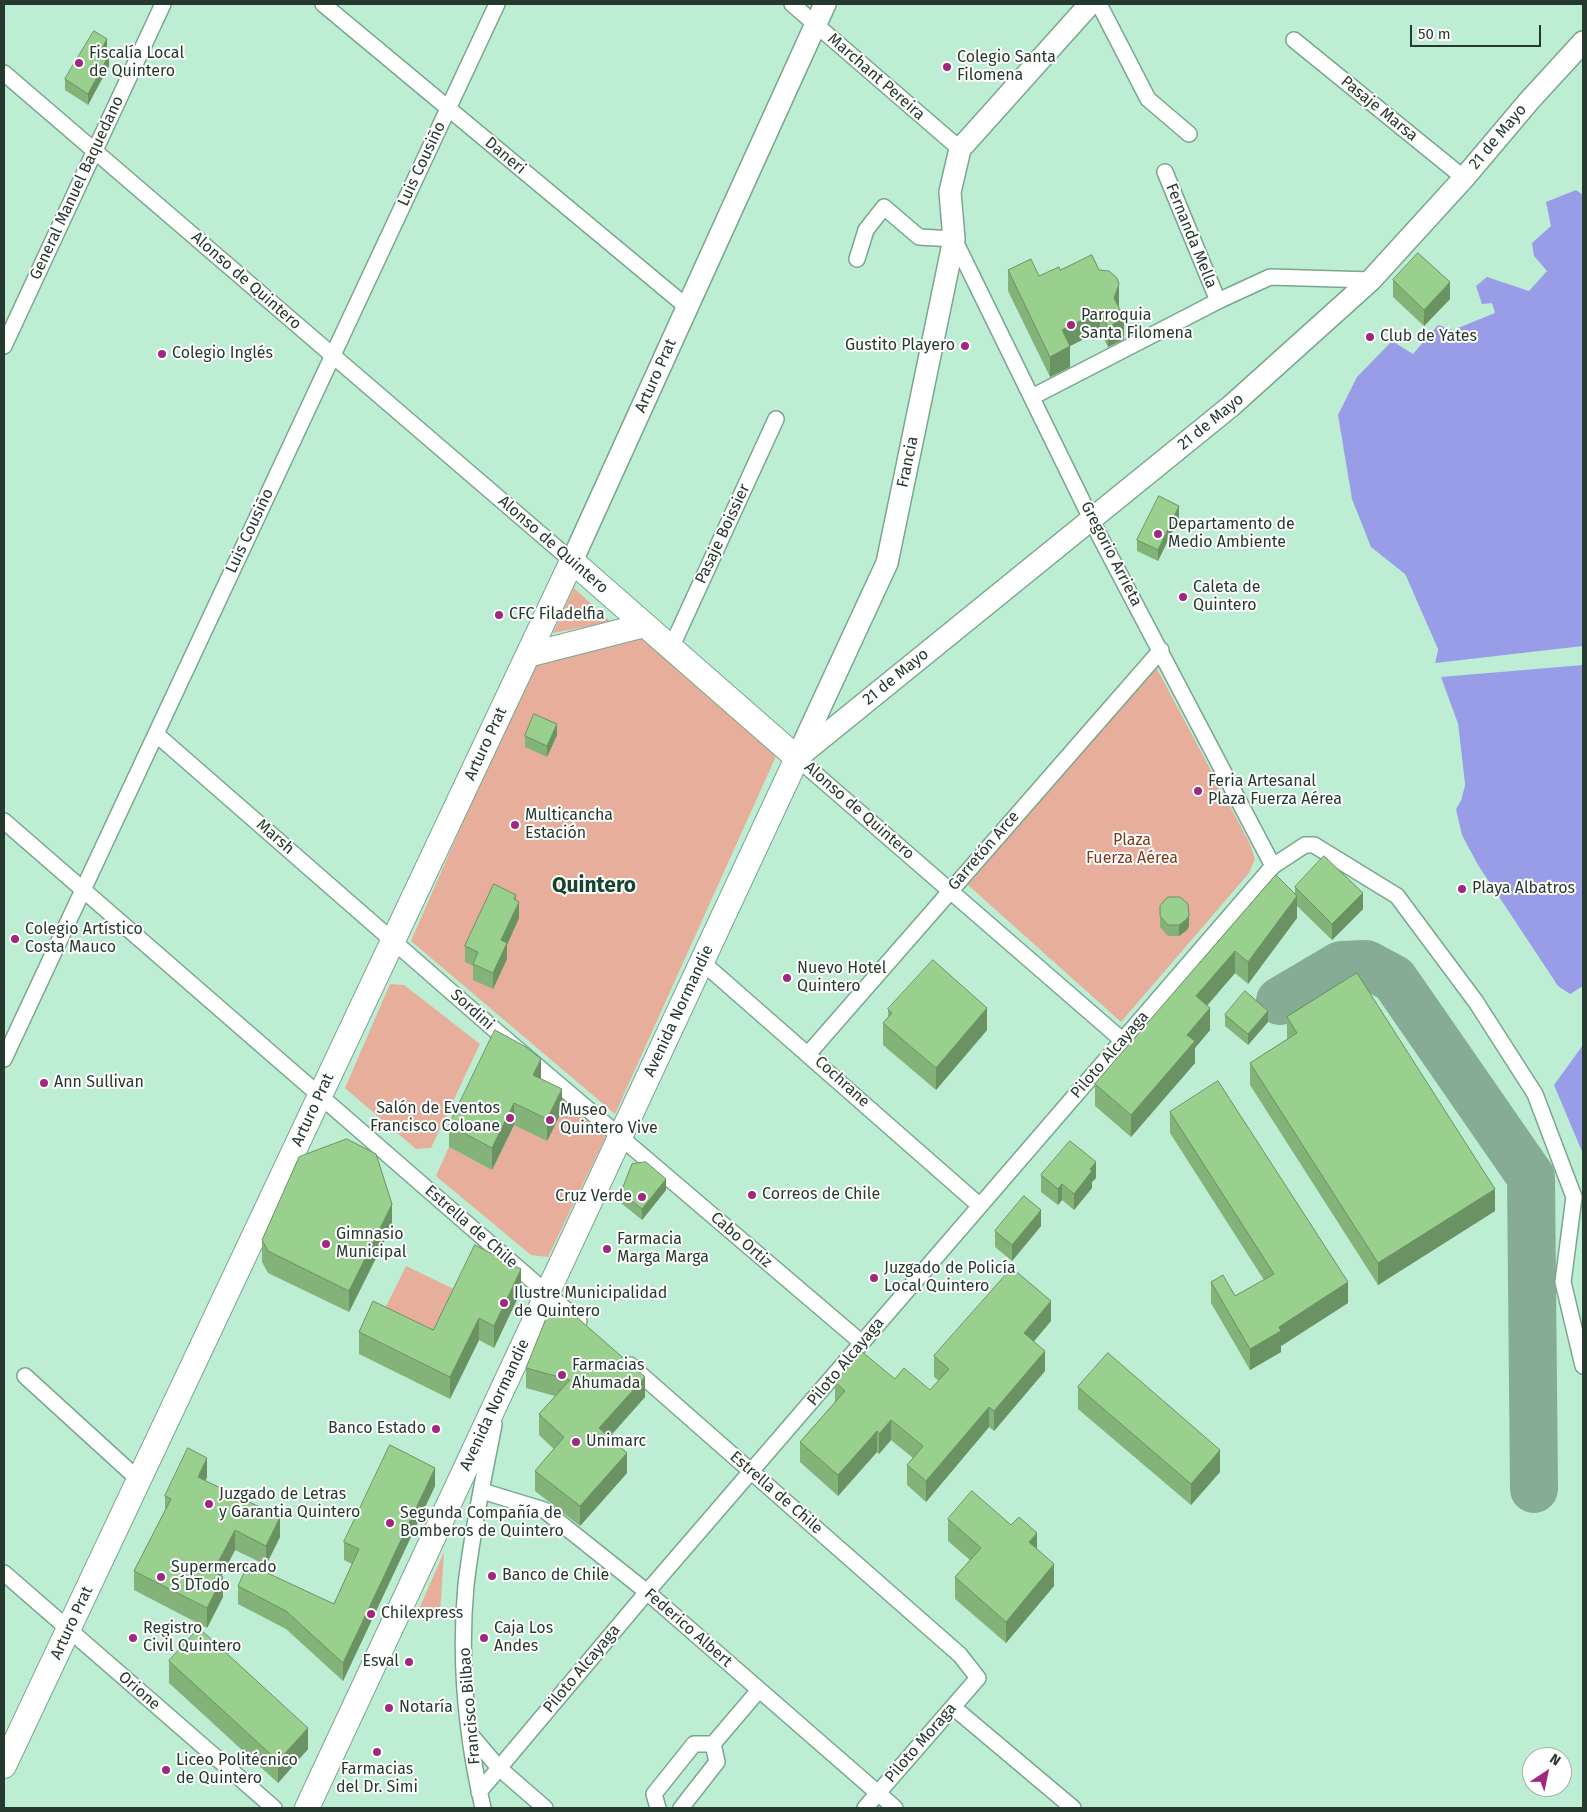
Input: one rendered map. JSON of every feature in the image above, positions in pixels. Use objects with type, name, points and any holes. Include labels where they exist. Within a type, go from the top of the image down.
[{"type":"main road","name":"Alonso de Quintero","points":[[572,562],[797,758]]},
{"type":"main road","name":"Arturo Prat","points":[[4,1766],[572,562]]},
{"type":"main road","points":[[528,655],[645,625]]},
{"type":"main road","name":"Avenida Normandie","points":[[306,1808],[797,758]]},
{"type":"street","name":"General Manuel Baquedano","points":[[4,346],[163,4]]},
{"type":"street","name":"Daneri","points":[[323,4],[687,307]]},
{"type":"street","name":"Luis Cousiño","points":[[4,1058],[497,4]]},
{"type":"street","name":"Marchant Pereira","points":[[792,4],[960,149]]},
{"type":"street","name":"Arturo Prat","points":[[572,562],[825,4]]},
{"type":"street","points":[[960,149],[1090,4]]},
{"type":"street","points":[[1099,4],[1148,99],[1189,134]]},
{"type":"street","name":"Pasaje Marsa","points":[[1294,40],[1464,178]]},
{"type":"street","name":"21 de Mayo","points":[[797,758],[1231,406],[1371,280],[1464,178],[1529,101],[1583,42]]},
{"type":"street","name":"Alonso de Quintero","points":[[4,73],[572,562]]},
{"type":"street","name":"Francia","points":[[797,758],[887,563],[954,239],[950,192],[960,149]]},
{"type":"street","name":"Fernanda Mella","points":[[1165,172],[1218,301]]},
{"type":"street","points":[[857,259],[866,230],[884,207],[919,237],[954,239]]},
{"type":"street","name":"Gregorio Arrieta","points":[[954,239],[1092,517],[1099,535],[1273,866]]},
{"type":"street","points":[[1032,397],[1218,301],[1270,277],[1371,280]]},
{"type":"street","name":"Pasaje Boissier","points":[[671,648],[776,419]]},
{"type":"street","name":"Garretón Arce","points":[[808,1053],[1160,650]]},
{"type":"street","name":"Marsh","points":[[156,734],[394,940]]},
{"type":"street","name":"Alonso de Quintero","points":[[797,758],[1122,1040]]},
{"type":"street","name":"Estrella de Chile","points":[[4,820],[591,1332]]},
{"type":"street","name":"Piloto Alcayaga","points":[[479,1792],[647,1592],[1273,866],[1305,845],[1314,845],[1397,896],[1476,1002],[1534,1094],[1574,1197],[1563,1282],[1583,1366]]},
{"type":"street","name":"Sordini","points":[[394,940],[620,1137]]},
{"type":"street","name":"Cochrane","points":[[702,962],[979,1205]]},
{"type":"street","name":"Cabo Ortiz","points":[[620,1137],[862,1343]]},
{"type":"street","name":"Estrella de Chile","points":[[621,1357],[960,1655],[978,1678]]},
{"type":"street","points":[[24,1376],[139,1480]]},
{"type":"street","name":"Francisco Bilbao","points":[[483,1808],[470,1734],[464,1676],[465,1604],[470,1554],[499,1396]]},
{"type":"street","name":"Federico Albert","points":[[482,1491],[544,1510],[647,1592],[895,1808]]},
{"type":"street","name":"Orione","points":[[4,1573],[274,1808]]},
{"type":"street","name":"Piloto Moraga","points":[[865,1808],[978,1678]]},
{"type":"street","points":[[658,1808],[654,1794],[694,1744],[713,1744],[759,1690]]},
{"type":"street","points":[[953,1707],[1073,1808]]},
{"type":"street","points":[[470,1734],[499,1768],[545,1808]]},
{"type":"street","points":[[681,1808],[718,1762],[713,1744]]},
{"type":"green space","points":[[574,588],[611,622],[553,633]]},
{"type":"green space","points":[[636,633],[777,754],[615,1114],[411,941],[533,662]]},
{"type":"green space","name":"Plaza Fuerza Aérea","points":[[1155,665],[1250,844],[1255,859],[1249,873],[1121,1022],[968,885]]},
{"type":"green space","points":[[390,984],[404,985],[480,1044],[431,1148],[416,1149],[345,1088]]},
{"type":"green space","points":[[541,1080],[608,1132],[548,1257],[531,1255],[436,1176],[449,1147],[492,1170],[514,1125]]},
{"type":"green space","points":[[406,1266],[462,1293],[433,1352],[377,1325]]},
{"type":"green space","points":[[444,1552],[440,1615],[440,1616],[419,1609]]},
{"type":"water","points":[[1576,190],[1583,195],[1583,986],[1570,994],[1558,986],[1478,865],[1462,835],[1456,809],[1461,800],[1465,785],[1458,724],[1435,663],[1438,649],[1405,574],[1371,547],[1352,499],[1338,415],[1357,377],[1392,341],[1413,354],[1438,325],[1453,330],[1495,313],[1492,303],[1482,304],[1476,286],[1487,277],[1529,291],[1547,271],[1534,256],[1532,243],[1551,226],[1546,202]]},
{"type":"water","points":[[1583,1045],[1583,1154],[1554,1085]]},
{"type":"pier","points":[[1406,576],[1438,650],[1435,663],[1583,646],[1583,665],[1441,677],[1458,724],[1465,785],[1461,800],[1456,809],[1453,809],[1459,799],[1462,784],[1455,725],[1432,664],[1435,650],[1404,577]]},
{"type":"building","points":[[94,31],[107,39],[101,50],[109,55],[88,94],[65,79]]},
{"type":"building","points":[[1418,253],[1450,282],[1424,310],[1393,280]]},
{"type":"building","points":[[1092,255],[1099,270],[1109,271],[1117,278],[1119,284],[1114,298],[1124,318],[1108,327],[1100,311],[1062,330],[1070,346],[1050,357],[1008,270],[1031,259],[1039,276],[1059,267],[1060,270]]},
{"type":"building","points":[[1159,496],[1179,506],[1158,550],[1137,540]]},
{"type":"building","points":[[534,714],[557,724],[547,746],[525,736]]},
{"type":"building","points":[[1324,856],[1363,893],[1332,924],[1295,887]]},
{"type":"building","points":[[1276,875],[1297,896],[1248,962],[1235,951],[1196,996],[1210,1008],[1187,1035],[1195,1041],[1131,1115],[1095,1084]]},
{"type":"building","points":[[494,884],[516,895],[514,899],[519,902],[501,940],[507,943],[493,973],[473,964],[478,952],[465,946]]},
{"type":"building","points":[[1168,897],[1180,897],[1188,904],[1189,915],[1179,925],[1168,925],[1160,916],[1160,906]]},
{"type":"building","points":[[933,960],[987,1008],[936,1068],[883,1023],[892,1013],[888,1009]]},
{"type":"building","points":[[1357,973],[1495,1189],[1378,1263],[1250,1063],[1297,1033],[1287,1017]]},
{"type":"building","points":[[1245,991],[1268,1011],[1248,1034],[1225,1015]]},
{"type":"building","name":"Salón de Eventos Francisco Coloane","points":[[495,1030],[526,1047],[541,1059],[533,1075],[562,1089],[547,1119],[514,1103],[492,1148],[449,1125]]},
{"type":"building","points":[[1218,1081],[1348,1282],[1279,1327],[1281,1331],[1250,1349],[1211,1282],[1223,1275],[1235,1296],[1274,1274],[1170,1112]]},
{"type":"building","name":"Gimnasio Municipal","points":[[347,1139],[376,1154],[392,1204],[349,1291],[268,1251],[262,1240],[299,1157]]},
{"type":"building","points":[[1070,1141],[1096,1162],[1090,1169],[1092,1171],[1074,1194],[1062,1184],[1058,1189],[1041,1175]]},
{"type":"building","name":"Cruz Verde","points":[[646,1162],[666,1179],[642,1209],[621,1192],[632,1164]]},
{"type":"building","points":[[1024,1196],[1041,1210],[1012,1245],[995,1231]]},
{"type":"building","points":[[475,1245],[521,1269],[494,1326],[479,1318],[450,1377],[359,1332],[373,1301],[433,1330]]},
{"type":"building","points":[[1012,1268],[1051,1301],[1024,1333],[1045,1351],[994,1411],[989,1407],[926,1481],[907,1465],[923,1446],[891,1420],[879,1434],[877,1431],[838,1475],[800,1442],[845,1391],[835,1382],[861,1351],[895,1379],[904,1368],[930,1390],[949,1369],[934,1356]]},
{"type":"building","points":[[565,1307],[645,1377],[599,1428],[627,1453],[580,1506],[535,1471],[564,1437],[539,1414],[570,1380],[526,1368],[549,1311]]},
{"type":"building","points":[[1108,1353],[1220,1450],[1191,1484],[1078,1387]]},
{"type":"building","points":[[390,1445],[435,1468],[343,1663],[286,1611],[238,1586],[248,1564],[334,1604],[359,1549],[344,1542]]},
{"type":"building","points":[[188,1448],[207,1458],[198,1477],[280,1517],[266,1546],[235,1530],[213,1572],[223,1577],[207,1608],[134,1571],[171,1499],[165,1496]]},
{"type":"building","points":[[972,1491],[1011,1525],[1019,1517],[1037,1533],[1029,1542],[1054,1564],[1006,1622],[955,1577],[981,1548],[948,1519]]},
{"type":"building","points":[[199,1628],[308,1728],[278,1761],[169,1661]]},
{"type":"taxiway","points":[[1280,1001],[1341,965],[1366,964],[1394,979],[1531,1177],[1534,1489]]},
{"type":"place","name":"Fiscalía Local de Quintero","points":[[79,63]]},
{"type":"place","name":"Colegio Santa Filomena","points":[[947,67]]},
{"type":"place","name":"Parroquia Santa Filomena","points":[[1071,325]]},
{"type":"place","name":"Club de Yates","points":[[1370,337]]},
{"type":"place","name":"Gustito Playero","points":[[965,346]]},
{"type":"place","name":"Colegio Inglés","points":[[162,354]]},
{"type":"place","name":"Departamento de Medio Ambiente","points":[[1158,534]]},
{"type":"place","name":"Caleta de Quintero","points":[[1183,597]]},
{"type":"place","name":"CFC Filadelfia","points":[[499,615]]},
{"type":"place","name":"Feria Artesanal Plaza Fuerza Aérea","points":[[1198,791]]},
{"type":"place","name":"Multicancha Estación","points":[[515,825]]},
{"type":"place","name":"Playa Albatros","points":[[1462,889]]},
{"type":"place","name":"Colegio Artístico Costa Mauco","points":[[15,939]]},
{"type":"place","name":"Nuevo Hotel Quintero","points":[[787,978]]},
{"type":"place","name":"Ann Sullivan","points":[[44,1083]]},
{"type":"place","name":"Salón de Eventos Francisco Coloane","points":[[510,1118]]},
{"type":"place","name":"Museo Quintero Vive","points":[[550,1120]]},
{"type":"place","name":"Correos de Chile","points":[[752,1195]]},
{"type":"place","name":"Cruz Verde","points":[[642,1197]]},
{"type":"place","name":"Gimnasio Municipal","points":[[326,1244]]},
{"type":"place","name":"Farmacia Marga Marga","points":[[607,1249]]},
{"type":"place","name":"Juzgado de Policía Local Quintero","points":[[874,1278]]},
{"type":"place","name":"Ilustre Municipalidad de Quintero","points":[[504,1303]]},
{"type":"place","name":"Farmacias Ahumada","points":[[562,1375]]},
{"type":"place","name":"Banco Estado","points":[[436,1429]]},
{"type":"place","name":"Unimarc","points":[[576,1442]]},
{"type":"place","name":"Juzgado de Letras y Garantia Quintero","points":[[209,1504]]},
{"type":"place","name":"Segunda Compañía de Bomberos de Quintero","points":[[390,1523]]},
{"type":"place","name":"Banco de Chile","points":[[492,1576]]},
{"type":"place","name":"Supermercado S´DTodo","points":[[161,1577]]},
{"type":"place","name":"Chilexpress","points":[[371,1614]]},
{"type":"place","name":"Registro Civil Quintero","points":[[133,1638]]},
{"type":"place","name":"Caja Los Andes","points":[[484,1638]]},
{"type":"place","name":"Esval","points":[[409,1662]]},
{"type":"place","name":"Notaría","points":[[389,1708]]},
{"type":"place","name":"Farmacias del Dr. Simi","points":[[377,1752]]},
{"type":"place","name":"Liceo Politécnico de Quintero","points":[[166,1770]]},
{"type":"district","name":"Quintero","points":[[594,886]]}]
